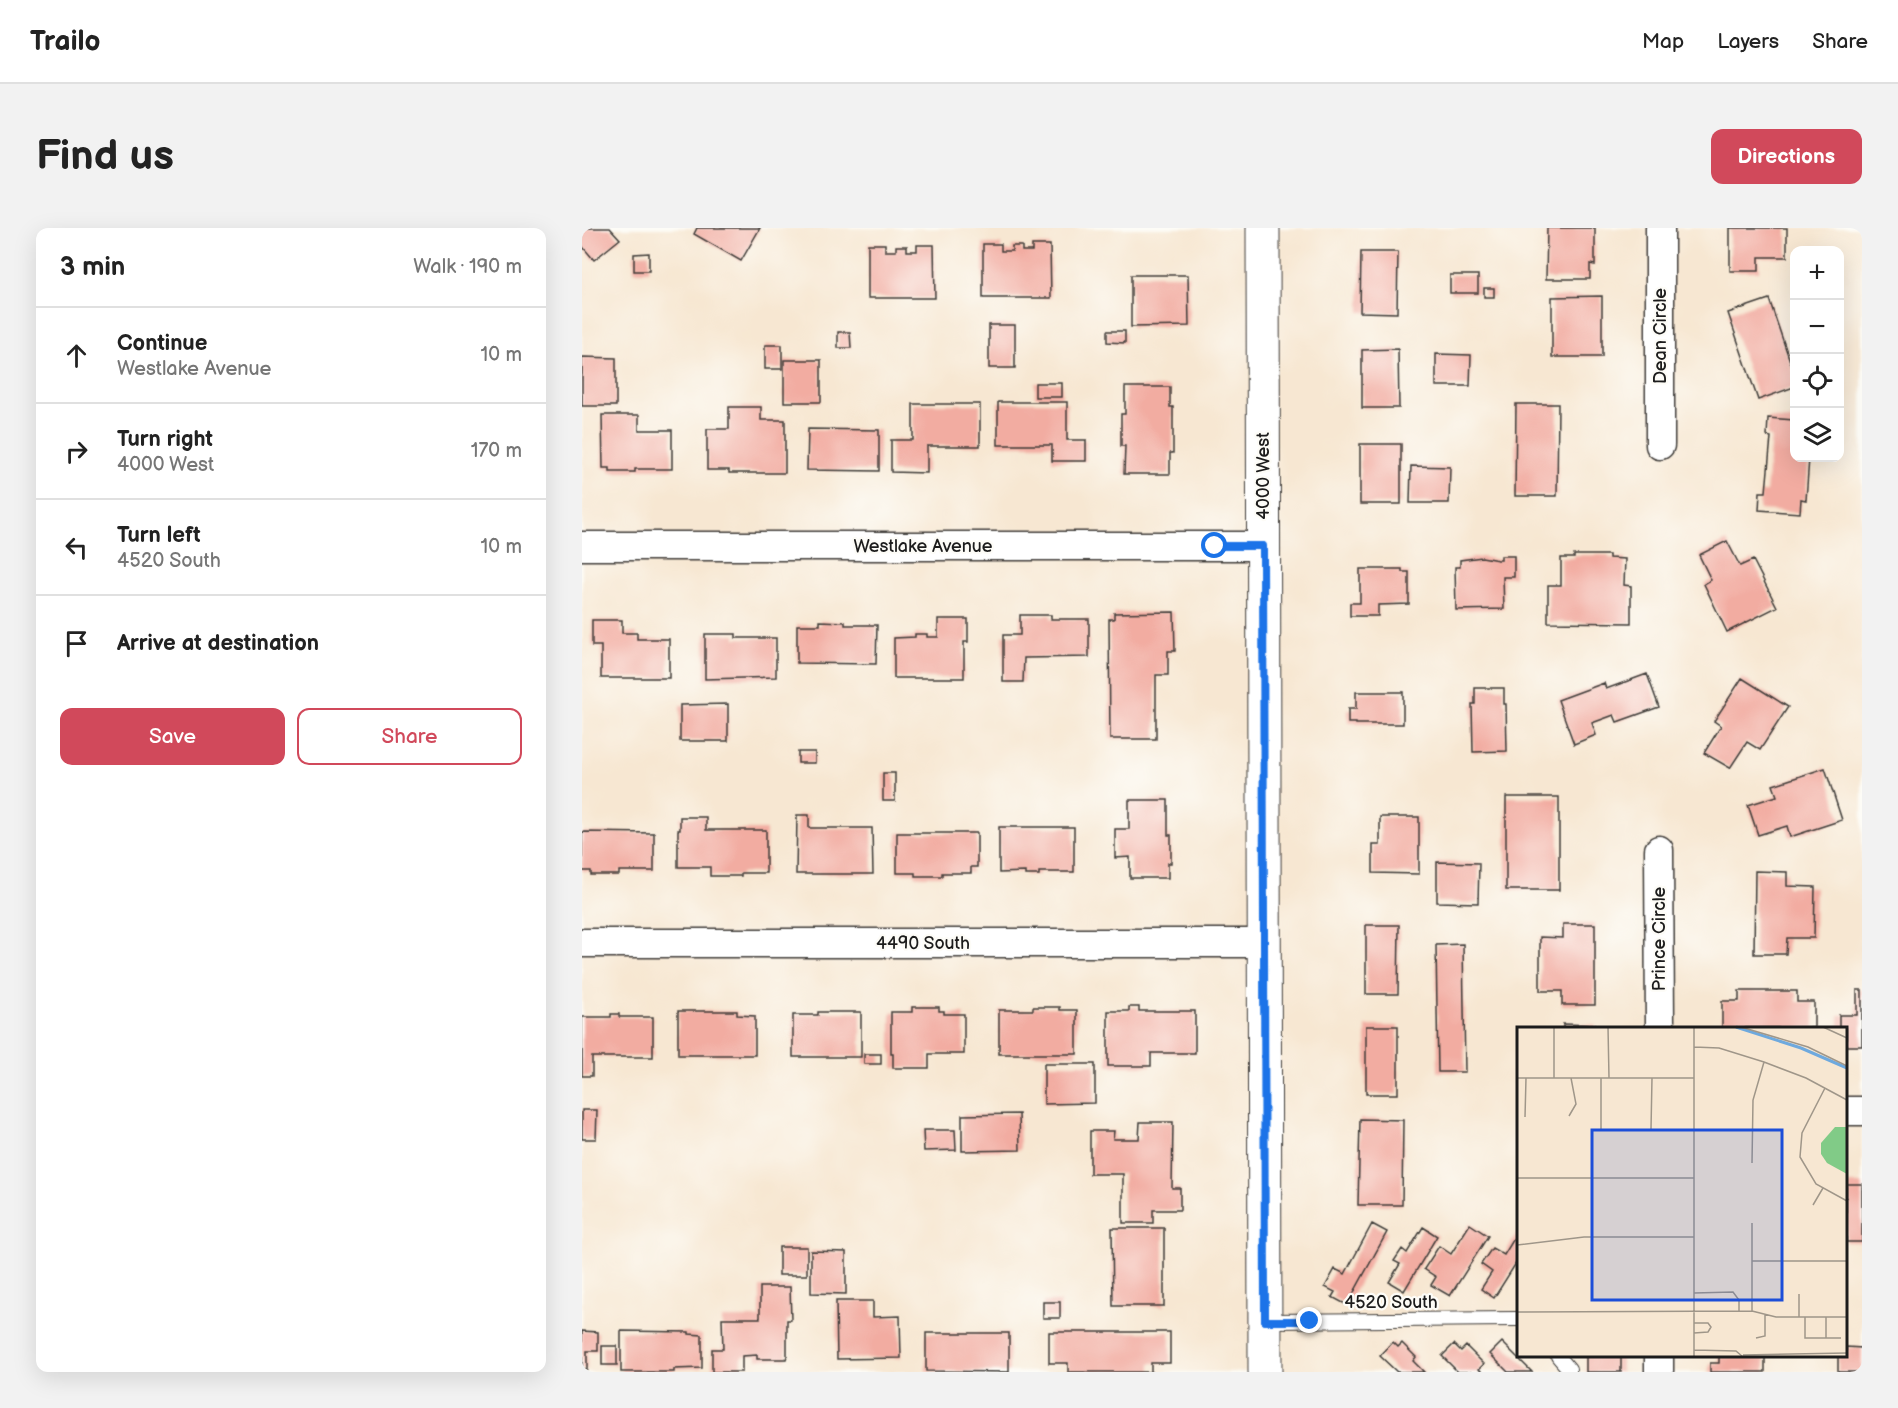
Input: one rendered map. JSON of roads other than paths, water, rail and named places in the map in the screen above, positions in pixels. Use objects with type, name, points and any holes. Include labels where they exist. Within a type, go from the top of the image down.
[{"type":"street","name":"4000 West","points":[[1263,228],[1265,1372]]},
{"type":"street","name":"Dean Circle","points":[[1660,228],[1660,444]]},
{"type":"street","name":"Westlake Avenue","points":[[582,546],[1263,546]]},
{"type":"street","name":"Prince Circle","points":[[1659,850],[1660,1027]]},
{"type":"street","name":"4490 South","points":[[582,943],[1263,943]]},
{"type":"lane","name":"4520 South","points":[[1265,1321],[1517,1319]]},
{"type":"lane","points":[[1559,1357],[1569,1372]]}]
